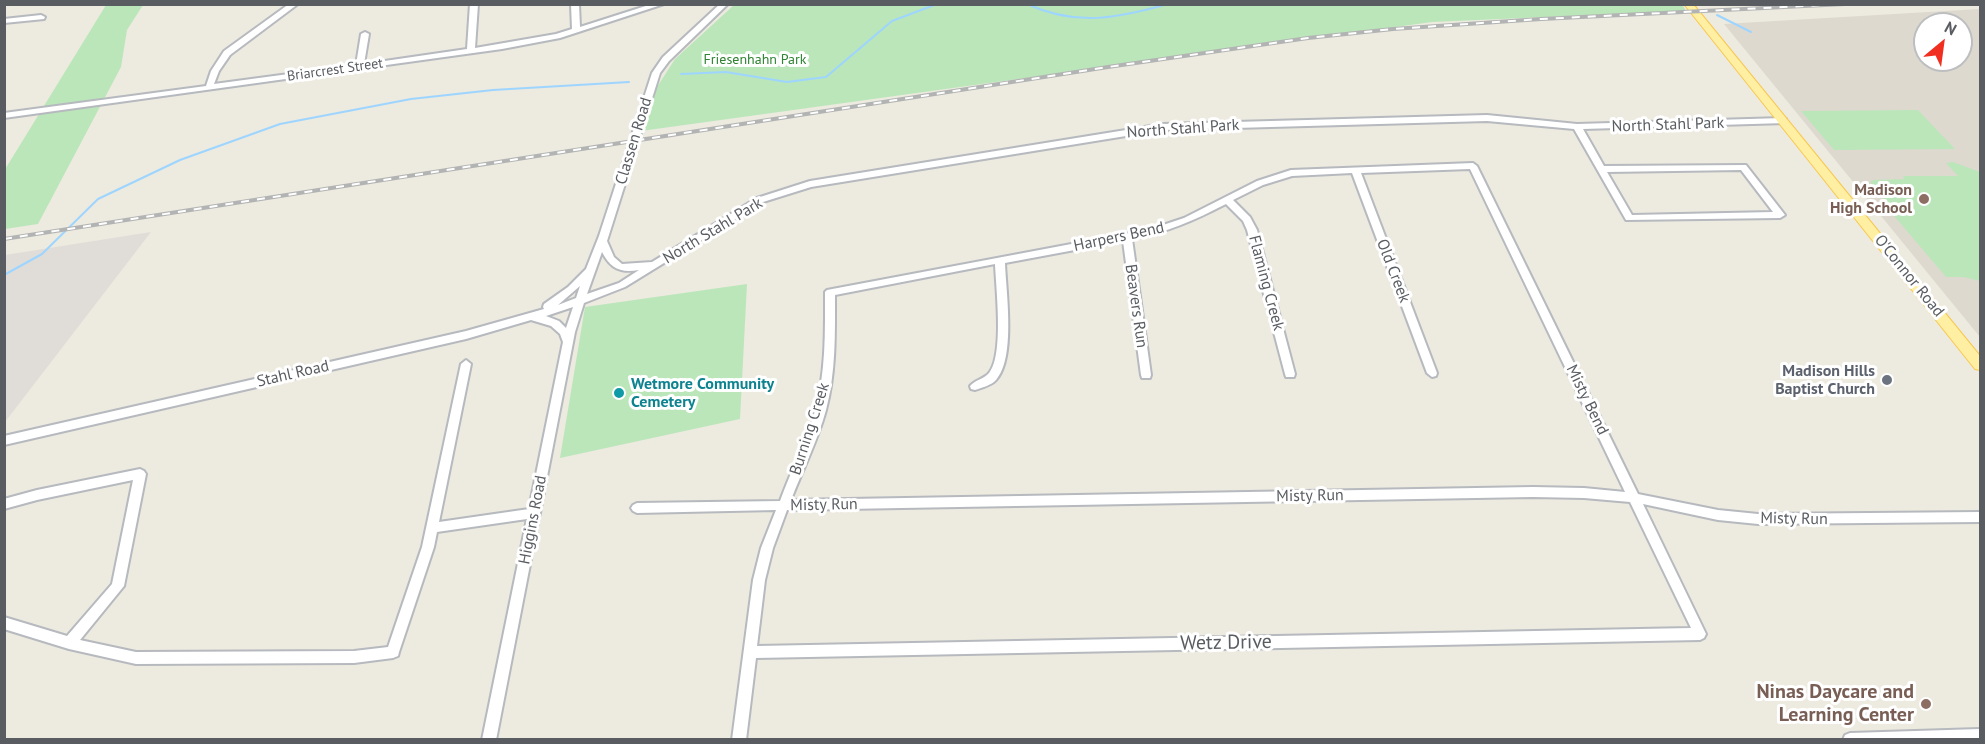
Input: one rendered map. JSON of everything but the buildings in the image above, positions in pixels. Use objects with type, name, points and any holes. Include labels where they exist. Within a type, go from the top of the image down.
[{"type":"main road","name":"O'Connor Road","points":[[1698,9],[1717,31],[1725,47],[1783,121],[1980,365]]},
{"type":"street","points":[[210,88],[215,71],[227,53],[295,4]]},
{"type":"street","points":[[471,51],[474,4]]},
{"type":"street","points":[[575,4],[576,30]]},
{"type":"street","name":"Briarcrest Street","points":[[4,116],[529,42],[661,4]]},
{"type":"street","name":"Classen Road","points":[[580,301],[602,242],[656,74],[666,59],[725,4]]},
{"type":"street","points":[[4,21],[41,17]]},
{"type":"street","points":[[360,67],[365,34]]},
{"type":"street","name":"North Stahl Park","points":[[580,301],[622,285],[743,209],[787,190],[810,184],[1141,129],[1487,118],[1576,127],[1783,121]]},
{"type":"street","points":[[1576,127],[1629,218],[1780,215],[1743,166],[1602,170]]},
{"type":"street","name":"Harpers Bend","points":[[830,292],[1127,237],[1176,225],[1278,176],[1302,172],[1473,166]]},
{"type":"street","name":"Misty Bend","points":[[1473,166],[1700,634]]},
{"type":"street","name":"Old Creek","points":[[1355,170],[1432,373]]},
{"type":"street","name":"Flaming Creek","points":[[1227,200],[1247,219],[1252,230],[1290,374]]},
{"type":"street","name":"Beavers Run","points":[[1127,237],[1146,375]]},
{"type":"street","points":[[602,242],[609,259],[618,267],[629,268],[657,264]]},
{"type":"street","points":[[975,386],[992,378],[1002,355],[1000,261]]},
{"type":"street","points":[[533,316],[559,300],[591,267]]},
{"type":"street","name":"Burning Creek","points":[[739,740],[759,580],[767,548],[820,411],[827,378],[830,348],[830,292]]},
{"type":"street","name":"Stahl Road","points":[[4,441],[454,338],[580,301]]},
{"type":"street","name":"Higgins Road","points":[[489,740],[568,342],[580,301]]},
{"type":"street","points":[[533,316],[554,323],[564,331],[568,342]]},
{"type":"street","points":[[4,623],[69,643],[136,658],[354,657],[393,652],[432,528],[466,364]]},
{"type":"street","points":[[4,504],[140,474],[118,586],[69,643]]},
{"type":"street","name":"Misty Run","points":[[637,508],[1533,492],[1584,493],[1635,498],[1718,515],[1758,519],[1980,517]]},
{"type":"street","points":[[432,528],[534,513]]},
{"type":"street","name":"Wetz Drive","points":[[751,652],[1700,634]]},
{"type":"street","points":[[1850,740],[1980,736]]},
{"type":"shaded area","name":"Madison High School","points":[[1980,9],[1980,337],[1724,24],[1913,13],[1913,72],[1973,72],[1973,12],[1929,12]]},
{"type":"shaded area","points":[[151,232],[5,422],[5,255]]},
{"type":"green space","name":"Friesenhahn Park","points":[[1682,4],[1686,11],[1432,22],[641,131],[657,87],[675,59],[734,5]]},
{"type":"green space","points":[[106,5],[143,5],[127,30],[121,67],[38,224],[5,229],[4,171]]},
{"type":"green space","points":[[1918,110],[1955,149],[1834,150],[1801,111]]},
{"type":"green space","points":[[1953,162],[1980,172],[1980,281],[1963,277],[1946,277],[1884,204],[1888,204],[1870,182],[1905,179],[1903,176],[1958,176],[1946,163]]},
{"type":"green space","points":[[747,284],[740,419],[560,458],[585,307]]},
{"type":"waterway","points":[[681,74],[726,72],[787,82],[826,77],[892,21],[937,4]]},
{"type":"waterway","points":[[1027,4],[1063,16],[1080,18],[1115,16],[1168,4]]},
{"type":"waterway","points":[[1717,15],[1751,32]]},
{"type":"waterway","points":[[4,275],[42,254],[98,199],[180,160],[280,124],[411,99],[493,90],[629,82]]},
{"type":"railway","points":[[4,239],[1108,67],[1308,38],[1393,29],[1541,19],[1845,4]]},
{"type":"place","name":"Madison High School","points":[[1924,199]]},
{"type":"place","name":"Madison Hills Baptist Church","points":[[1887,380]]},
{"type":"place","name":"Wetmore Community Cemetery","points":[[619,393]]},
{"type":"place","name":"Ninas Daycare and Learning Center","points":[[1926,704]]}]
